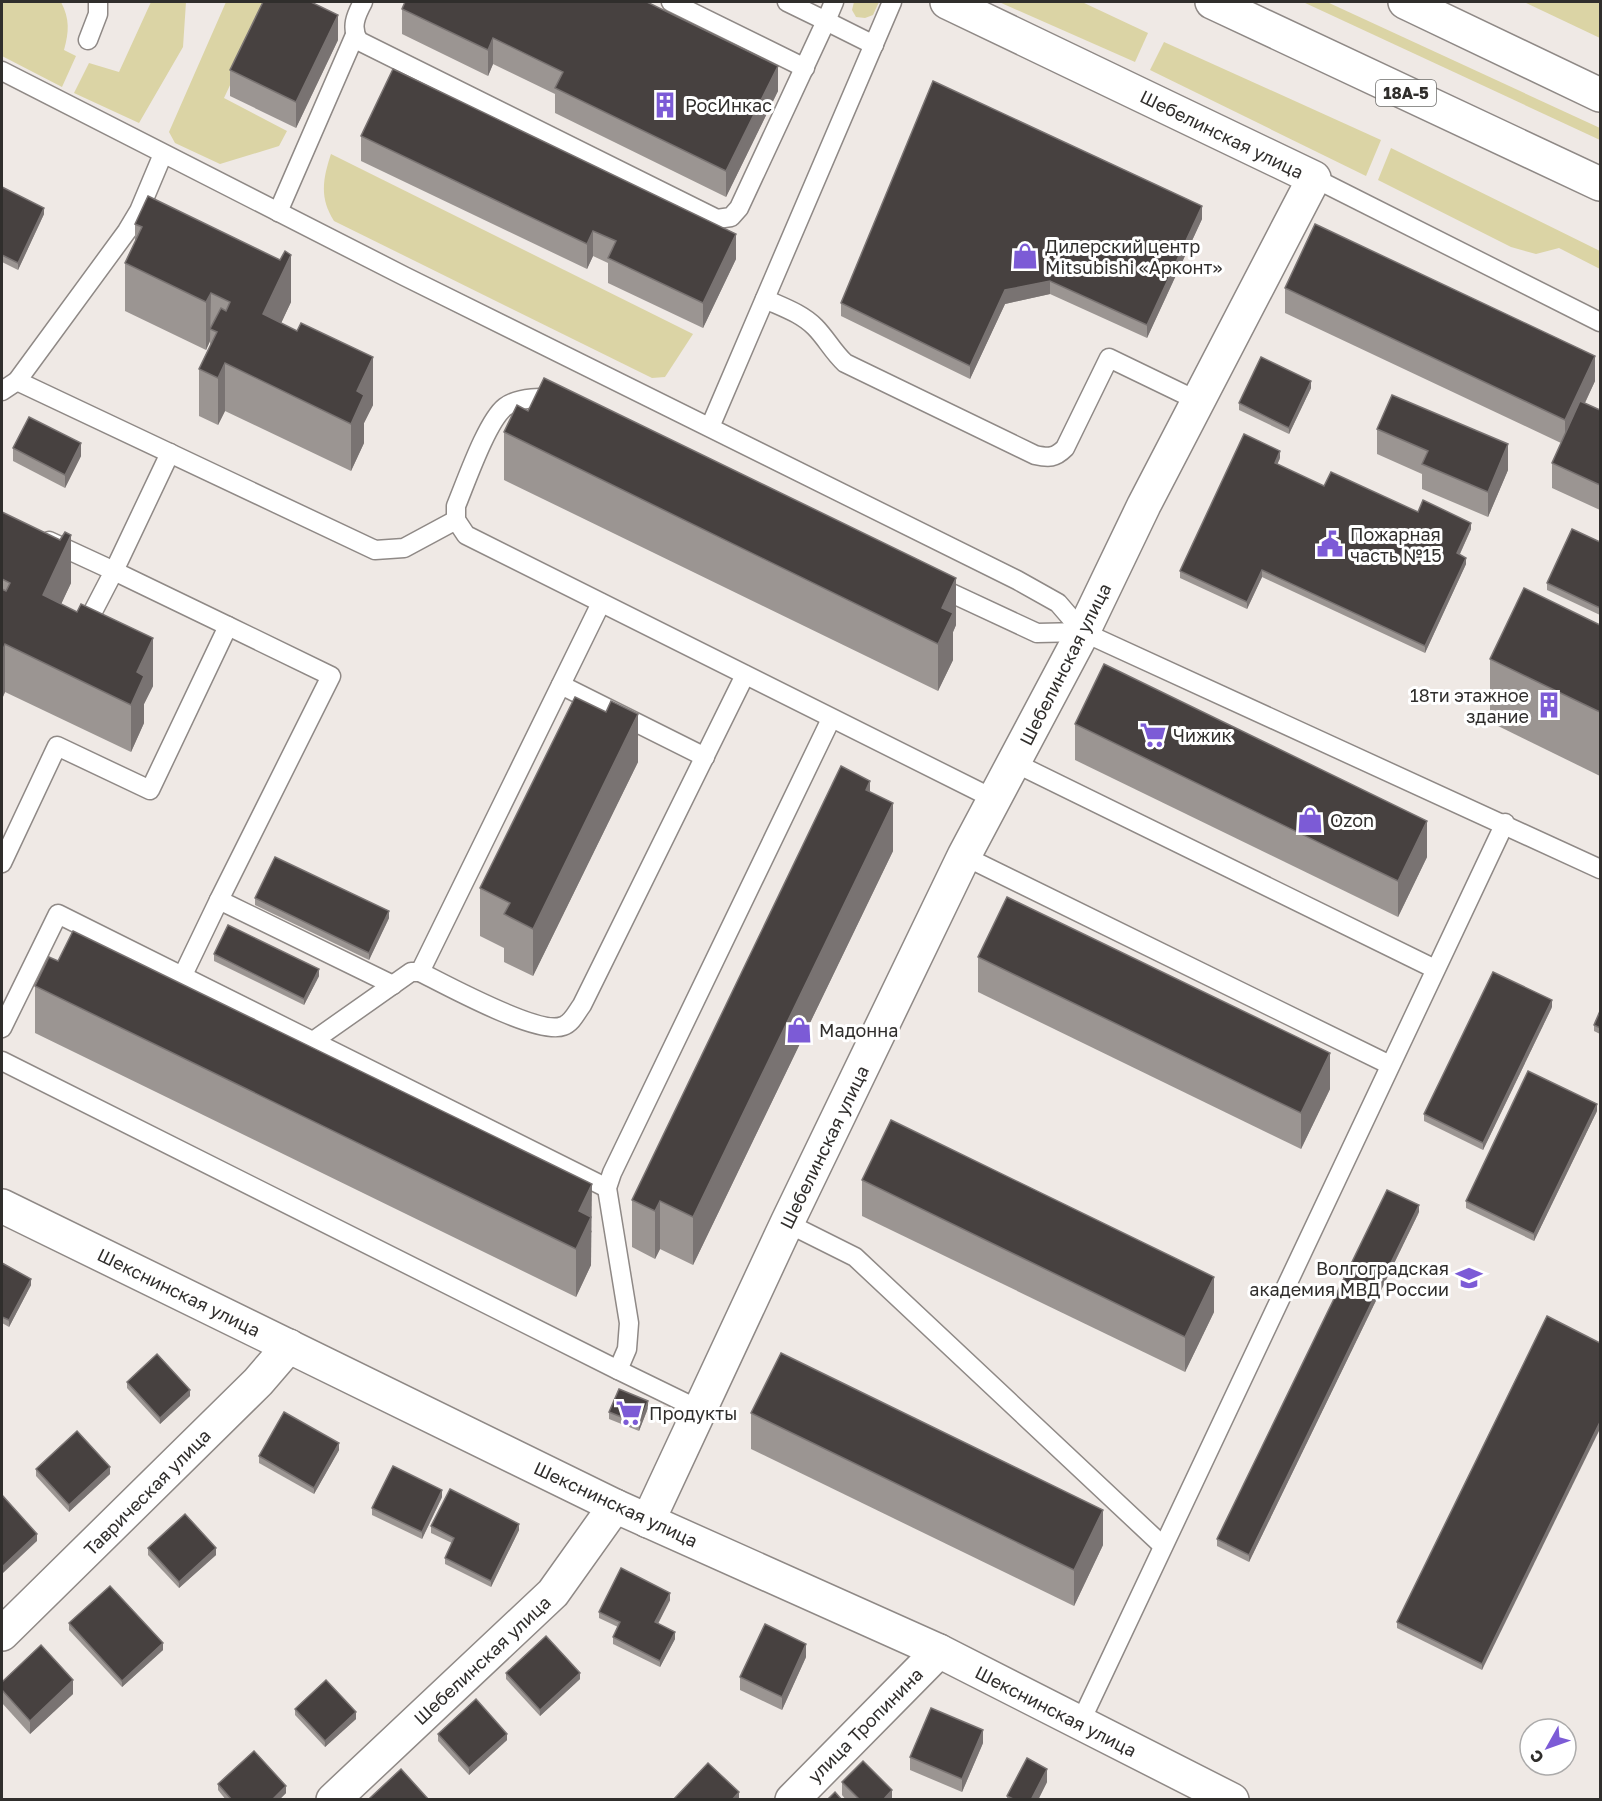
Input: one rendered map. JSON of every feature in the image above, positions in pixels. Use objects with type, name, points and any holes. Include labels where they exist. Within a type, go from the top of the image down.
[{"type":"main road","name":"Шебелинская улица","points":[[648,1521],[787,1223],[964,856],[1015,763],[1070,652],[1083,632],[1144,505],[1314,178],[947,2]]},
{"type":"main road","name":"18А-5","points":[[1212,2],[1600,184]]},
{"type":"main road","points":[[1405,2],[1600,95]]},
{"type":"main road","name":"Шекснинская улица","points":[[2,1206],[615,1506],[939,1651],[1232,1800]]},
{"type":"main road","name":"Таврическая улица","points":[[2,1635],[258,1382],[289,1346]]},
{"type":"main road","name":"Шебелинская улица","points":[[333,1800],[553,1593],[615,1506]]},
{"type":"main road","name":"улица Тропинина","points":[[792,1800],[939,1651]]},
{"type":"lane","points":[[88,40],[98,14],[98,2]]},
{"type":"lane","points":[[278,212],[355,35],[355,18],[363,2]]},
{"type":"lane","points":[[671,2],[805,68]]},
{"type":"lane","points":[[787,2],[874,45]]},
{"type":"lane","points":[[355,35],[359,41],[717,219],[730,218],[739,208],[834,2]]},
{"type":"lane","points":[[710,427],[892,2]]},
{"type":"lane","points":[[2,71],[1058,603],[1083,632],[1505,823],[1600,869]]},
{"type":"lane","points":[[163,154],[140,211],[127,231],[9,386],[170,453],[375,550],[404,548],[456,520]]},
{"type":"lane","points":[[1314,178],[1600,322]]},
{"type":"lane","points":[[765,299],[808,321],[845,363],[1035,455],[1048,458],[1057,456],[1065,448],[1108,358],[1198,401]]},
{"type":"lane","points":[[580,410],[551,399],[527,399],[506,406],[492,423],[456,506],[456,520],[466,535],[994,799]]},
{"type":"lane","points":[[87,623],[170,453]]},
{"type":"lane","points":[[32,534],[331,676],[182,977]]},
{"type":"lane","points":[[923,580],[1037,633],[1083,632]]},
{"type":"lane","points":[[420,972],[601,603]]},
{"type":"lane","points":[[2,863],[57,746],[150,790],[228,626]]},
{"type":"lane","points":[[312,1041],[411,972],[420,972],[534,1026],[562,1027],[571,1021],[582,1005],[745,675]]},
{"type":"lane","points":[[561,685],[705,757]]},
{"type":"lane","points":[[618,1370],[627,1349],[629,1323],[607,1188],[612,1173],[831,719]]},
{"type":"lane","points":[[1015,763],[1435,969]]},
{"type":"lane","points":[[1080,1723],[1505,823]]},
{"type":"lane","points":[[964,856],[1390,1065]]},
{"type":"lane","points":[[219,900],[393,985]]},
{"type":"lane","points":[[2,1028],[58,914],[607,1188]]},
{"type":"lane","points":[[2,1061],[700,1410]]},
{"type":"lane","points":[[787,1223],[855,1257],[1163,1546]]},
{"type":"shaded area","points":[[2,2],[61,2],[68,26],[64,50],[76,56],[62,87],[2,56]]},
{"type":"shaded area","points":[[151,2],[186,2],[183,47],[139,123],[74,93],[89,63],[119,72]]},
{"type":"shaded area","points":[[226,2],[269,2],[224,98],[287,131],[279,146],[220,164],[175,143],[169,132]]},
{"type":"shaded area","points":[[854,2],[879,2],[873,15],[865,18],[856,17],[852,10]]},
{"type":"shaded area","points":[[999,2],[1082,2],[1148,33],[1135,62]]},
{"type":"shaded area","points":[[1303,2],[1327,2],[1600,128],[1600,140]]},
{"type":"shaded area","points":[[1524,2],[1600,2],[1600,38]]},
{"type":"shaded area","points":[[1164,42],[1381,140],[1366,176],[1150,70]]},
{"type":"shaded area","points":[[1391,148],[1600,251],[1600,269],[1559,248],[1536,254],[1511,247],[1378,180]]},
{"type":"shaded area","points":[[331,154],[693,334],[665,377],[652,378],[334,221],[324,196],[326,171]]},
{"type":"building","points":[[263,2],[311,2],[338,15],[296,102],[230,70]]},
{"type":"building","name":"РосИнкас","points":[[405,2],[647,2],[778,66],[726,171],[555,88],[563,72],[493,38],[488,50],[402,9]]},
{"type":"building","points":[[393,69],[736,234],[703,303],[608,258],[616,241],[593,231],[587,244],[361,136]]},
{"type":"building","name":"Дилерский центр Mitsubishi «Арконт»","points":[[933,81],[1202,206],[1147,325],[1050,281],[1005,290],[970,366],[841,303]]},
{"type":"building","points":[[2,187],[44,208],[18,263],[2,255]]},
{"type":"building","points":[[148,196],[280,260],[285,251],[291,255],[263,314],[297,331],[301,323],[373,357],[357,391],[364,395],[351,424],[225,363],[218,378],[199,369],[217,332],[210,329],[221,308],[226,311],[230,302],[211,293],[206,302],[125,263],[142,227],[135,224]]},
{"type":"building","points":[[1315,224],[1595,356],[1565,420],[1285,288]]},
{"type":"building","points":[[1261,357],[1311,381],[1289,428],[1239,403]]},
{"type":"building","points":[[544,378],[956,578],[942,608],[953,613],[938,644],[504,432],[517,405],[528,411]]},
{"type":"building","points":[[1392,395],[1508,444],[1488,492],[1422,464],[1428,451],[1377,429]]},
{"type":"building","points":[[1580,401],[1600,410],[1600,485],[1552,463]]},
{"type":"building","points":[[29,417],[81,443],[65,475],[13,448]]},
{"type":"building","name":"Пожарная часть №15","points":[[1244,434],[1280,451],[1275,463],[1324,486],[1331,472],[1418,512],[1423,500],[1471,523],[1457,553],[1466,558],[1425,646],[1262,570],[1247,602],[1180,571]]},
{"type":"building","points":[[2,512],[60,540],[65,532],[71,535],[43,595],[77,612],[81,604],[153,638],[137,672],[144,676],[131,705],[5,644],[2,652],[2,589],[6,591],[10,583],[2,579]]},
{"type":"building","points":[[1572,529],[1600,542],[1600,608],[1547,583]]},
{"type":"building","points":[[1524,588],[1600,625],[1600,712],[1490,659]]},
{"type":"building","points":[[1104,664],[1427,821],[1398,881],[1075,724]]},
{"type":"building","points":[[575,697],[606,712],[611,701],[638,714],[533,929],[504,914],[510,903],[480,888]]},
{"type":"building","points":[[841,766],[870,781],[866,790],[893,803],[693,1217],[660,1201],[655,1211],[632,1200]]},
{"type":"building","points":[[275,857],[389,911],[369,953],[255,898]]},
{"type":"building","points":[[1007,897],[1330,1053],[1301,1113],[978,957]]},
{"type":"building","points":[[228,925],[319,969],[304,999],[214,954]]},
{"type":"building","points":[[73,931],[592,1184],[579,1211],[591,1217],[576,1249],[35,986],[49,957],[58,961]]},
{"type":"building","points":[[1493,972],[1552,1000],[1483,1143],[1424,1114]]},
{"type":"building","points":[[1600,1011],[1600,1028],[1594,1025]]},
{"type":"building","points":[[1528,1071],[1597,1104],[1534,1234],[1466,1201]]},
{"type":"building","points":[[891,1120],[1214,1277],[1185,1337],[862,1180]]},
{"type":"building","points":[[1387,1190],[1419,1205],[1249,1555],[1217,1539]]},
{"type":"building","points":[[2,1263],[31,1279],[9,1320],[2,1317]]},
{"type":"building","points":[[1547,1316],[1600,1343],[1600,1422],[1482,1664],[1397,1622]]},
{"type":"building","points":[[781,1353],[1103,1510],[1074,1570],[751,1413]]},
{"type":"building","points":[[157,1354],[190,1390],[160,1418],[127,1382]]},
{"type":"building","name":"Продукты","points":[[619,1389],[648,1401],[639,1424],[609,1412]]},
{"type":"building","points":[[284,1412],[339,1443],[314,1488],[259,1456]]},
{"type":"building","points":[[77,1431],[110,1467],[69,1505],[36,1469]]},
{"type":"building","points":[[393,1466],[442,1490],[422,1532],[372,1508]]},
{"type":"building","points":[[450,1489],[519,1524],[491,1581],[445,1558],[454,1538],[431,1526]]},
{"type":"building","points":[[2,1495],[37,1534],[2,1567]]},
{"type":"building","points":[[185,1514],[216,1548],[179,1582],[148,1548]]},
{"type":"building","points":[[621,1568],[670,1593],[655,1622],[675,1632],[660,1661],[613,1637],[620,1622],[599,1612]]},
{"type":"building","points":[[110,1586],[163,1643],[122,1681],[69,1623]]},
{"type":"building","points":[[765,1624],[806,1644],[782,1697],[740,1677]]},
{"type":"building","points":[[546,1636],[580,1673],[540,1710],[506,1673]]},
{"type":"building","points":[[41,1645],[73,1680],[30,1721],[2,1690],[2,1682]]},
{"type":"building","points":[[326,1680],[356,1712],[325,1741],[295,1709]]},
{"type":"building","points":[[476,1699],[507,1734],[469,1768],[438,1734]]},
{"type":"building","points":[[931,1708],[983,1730],[962,1779],[910,1757]]},
{"type":"building","points":[[254,1751],[286,1786],[272,1800],[232,1800],[218,1784]]},
{"type":"building","points":[[1027,1758],[1047,1769],[1031,1800],[1015,1800],[1007,1796]]},
{"type":"building","points":[[863,1761],[892,1790],[883,1800],[860,1800],[842,1782]]},
{"type":"building","points":[[708,1763],[739,1792],[732,1800],[673,1800]]},
{"type":"building","points":[[401,1769],[429,1800],[372,1800],[370,1798]]},
{"type":"building","points":[[835,1792],[842,1800],[827,1800]]},
{"type":"place","name":"РосИнкас","points":[[665,105]]},
{"type":"place","name":"Дилерский центр Mitsubishi «Арконт»","points":[[1025,256]]},
{"type":"place","name":"Пожарная часть №15","points":[[1330,544]]},
{"type":"place","name":"18ти этажное здание","points":[[1549,705]]},
{"type":"place","name":"Чижик","points":[[1153,735]]},
{"type":"place","name":"Ozon","points":[[1310,820]]},
{"type":"place","name":"Мадонна","points":[[799,1030]]},
{"type":"place","name":"Волгоградская академия МВД России","points":[[1469,1278]]},
{"type":"place","name":"Продукты","points":[[629,1413]]}]
